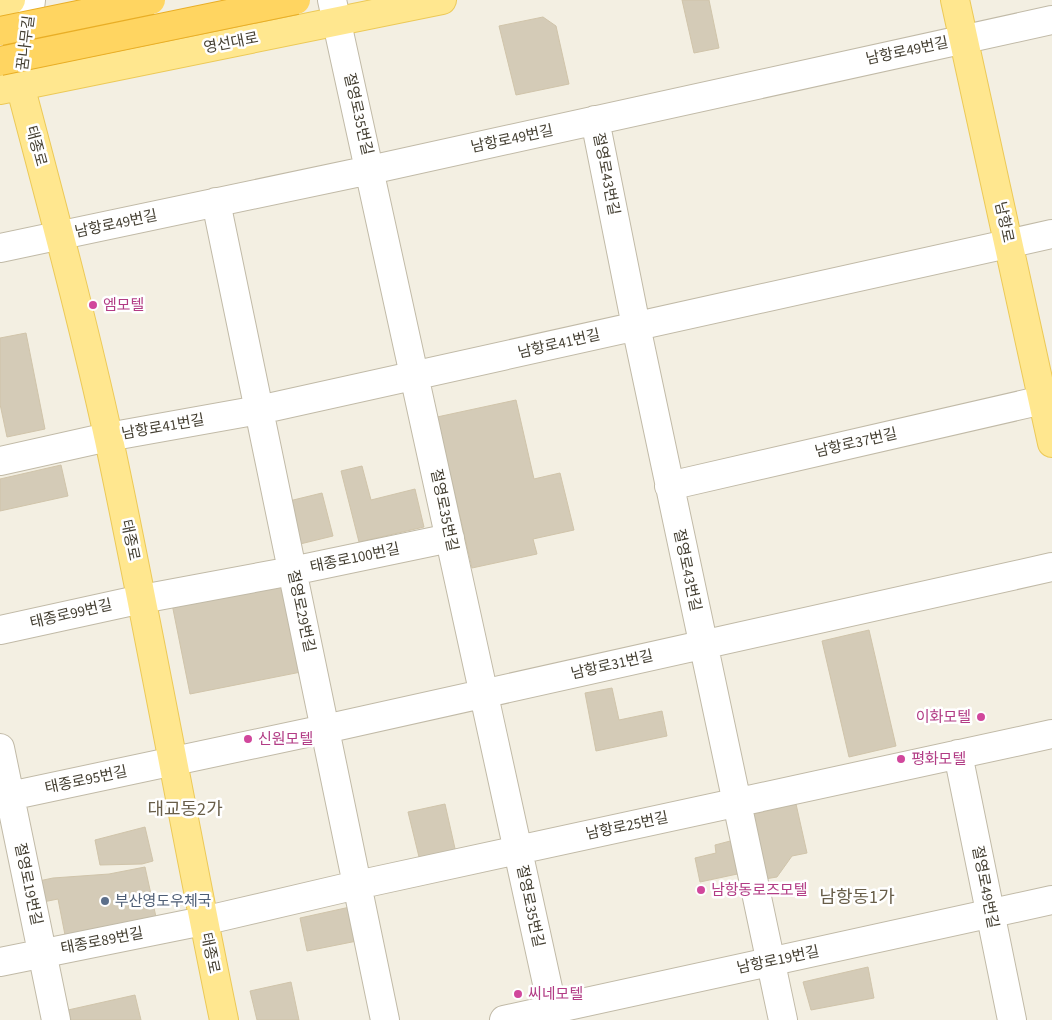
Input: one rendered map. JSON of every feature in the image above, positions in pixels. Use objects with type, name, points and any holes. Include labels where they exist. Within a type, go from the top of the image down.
[{"type":"highway","points":[[0,31],[151,0]]},
{"type":"highway","points":[[0,61],[296,0]]},
{"type":"main road","points":[[0,2],[11,0]]},
{"type":"main road","name":"영선대로","points":[[10,88],[335,11],[442,0]]},
{"type":"main road","name":"남항로","points":[[955,0],[1052,443]]},
{"type":"main road","name":"태종로","points":[[10,88],[60,236],[108,437],[142,599],[203,922],[224,1020]]},
{"type":"street","name":"꿈나무길","points":[[10,88],[31,0]]},
{"type":"street","name":"절영로35번길","points":[[335,11],[554,1015]]},
{"type":"street","name":"남항로49번길","points":[[0,248],[370,170],[1052,20]]},
{"type":"street","name":"절영로43번길","points":[[595,120],[636,326],[783,1020]]},
{"type":"street","name":"절영로29번길","points":[[216,202],[385,1020]]},
{"type":"street","name":"남항로41번길","points":[[0,461],[108,437],[259,410],[1052,234]]},
{"type":"street","name":"남항로37번길","points":[[670,486],[1043,400]]},
{"type":"street","name":"태종로100번길","points":[[142,599],[292,571],[450,538]]},
{"type":"street","name":"남항로31번길","points":[[172,761],[484,694],[1052,567]]},
{"type":"street","name":"태종로99번길","points":[[0,630],[142,599]]},
{"type":"street","name":"남항로25번길","points":[[203,922],[358,885],[1052,734]]},
{"type":"street","name":"절영로19번길","points":[[0,748],[5,797],[56,1020]]},
{"type":"street","name":"절영로49번길","points":[[958,754],[1012,1020]]},
{"type":"street","name":"태종로95번길","points":[[5,797],[172,761]]},
{"type":"street","name":"남항로19번길","points":[[504,1020],[554,1015],[770,962],[1052,900]]},
{"type":"street","name":"태종로89번길","points":[[0,962],[203,922]]},
{"type":"building","points":[[682,0],[709,0],[719,48],[694,53]]},
{"type":"building","points":[[543,17],[556,26],[569,84],[516,95],[499,26]]},
{"type":"building","points":[[26,333],[45,429],[7,437],[0,404],[0,338]]},
{"type":"building","points":[[516,400],[534,479],[560,473],[574,530],[533,539],[537,554],[472,568],[437,417]]},
{"type":"building","points":[[61,465],[68,496],[0,511],[0,479]]},
{"type":"building","points":[[362,466],[371,500],[415,489],[424,527],[359,542],[341,471]]},
{"type":"building","points":[[322,493],[333,536],[296,545],[285,502]]},
{"type":"building","points":[[288,581],[306,671],[190,694],[172,604]]},
{"type":"building","points":[[869,630],[896,746],[849,757],[822,641]]},
{"type":"building","points":[[612,688],[619,720],[662,711],[667,736],[596,751],[585,693]]},
{"type":"building","points":[[445,804],[456,853],[420,861],[408,812]]},
{"type":"building","points":[[796,804],[807,853],[792,856],[777,877],[765,879],[750,815]]},
{"type":"building","points":[[145,827],[153,861],[142,864],[100,865],[95,840]]},
{"type":"building","points":[[734,840],[742,873],[700,882],[695,858],[716,853],[715,845]]},
{"type":"building","name":"부산영도우체국","points":[[145,867],[156,917],[65,935],[58,899],[38,903],[34,882],[53,878],[109,874]]},
{"type":"building","points":[[350,907],[357,941],[307,951],[300,918]]},
{"type":"building","points":[[868,967],[874,998],[811,1010],[803,982]]},
{"type":"building","points":[[291,982],[299,1020],[257,1020],[250,991]]},
{"type":"building","points":[[135,995],[141,1020],[71,1020],[68,1010]]},
{"type":"place","name":"엠모텔","points":[[93,305]]},
{"type":"place","name":"이화모텔","points":[[981,717]]},
{"type":"place","name":"신원모텔","points":[[248,739]]},
{"type":"place","name":"평화모텔","points":[[901,759]]},
{"type":"place","name":"남항동로즈모텔","points":[[701,890]]},
{"type":"place","name":"부산영도우체국","points":[[105,901]]},
{"type":"place","name":"씨네모텔","points":[[518,994]]},
{"type":"district","name":"대교동2가","points":[[185,809]]},
{"type":"district","name":"남항동1가","points":[[857,897]]}]
